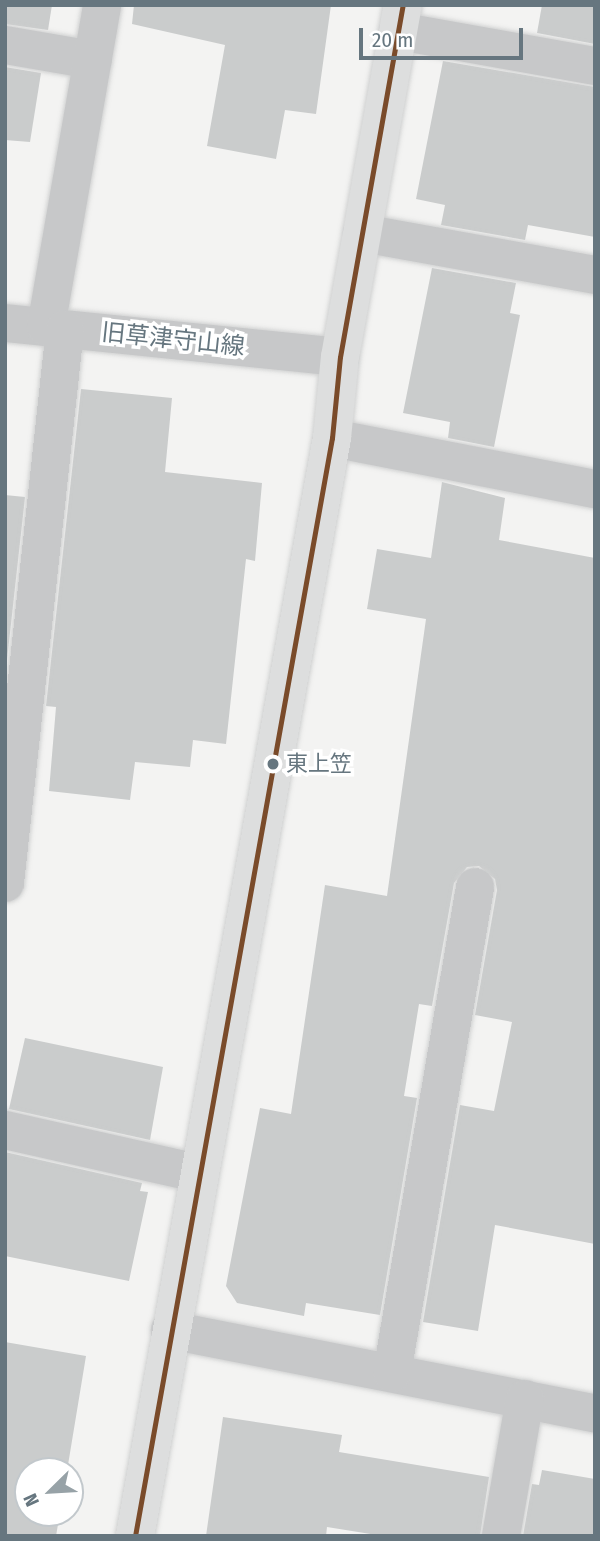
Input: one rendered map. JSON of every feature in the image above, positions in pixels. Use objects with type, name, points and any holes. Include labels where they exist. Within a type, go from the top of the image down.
[{"type":"main road","points":[[135,1536],[332,438],[340,357],[401,18]]},
{"type":"street","points":[[5,880],[18,632],[55,328],[102,5]]},
{"type":"street","points":[[401,18],[595,66]]},
{"type":"street","points":[[5,45],[93,60]]},
{"type":"street","points":[[362,233],[595,275]]},
{"type":"street","name":"旧草津守山線","points":[[5,323],[340,357]]},
{"type":"street","points":[[332,438],[595,489]]},
{"type":"street","points":[[392,1373],[475,887]]},
{"type":"street","points":[[5,1130],[198,1173]]},
{"type":"street","points":[[170,1330],[595,1413]]},
{"type":"street","points":[[501,1536],[525,1399]]},
{"type":"building","points":[[5,5],[52,5],[48,30],[5,24]]},
{"type":"building","points":[[134,5],[331,5],[316,114],[285,110],[276,159],[207,146],[225,45],[132,24]]},
{"type":"building","points":[[542,5],[595,5],[595,44],[537,33]]},
{"type":"building","points":[[443,61],[595,87],[595,237],[528,225],[525,240],[441,225],[445,205],[416,199]]},
{"type":"building","points":[[5,67],[41,73],[30,142],[5,140]]},
{"type":"building","points":[[432,268],[516,283],[510,313],[520,315],[494,447],[448,438],[450,422],[403,413]]},
{"type":"building","points":[[81,389],[172,398],[165,472],[262,483],[255,561],[246,559],[226,744],[193,740],[190,767],[135,762],[130,800],[49,791],[56,707],[46,706]]},
{"type":"building","points":[[442,482],[505,498],[499,540],[595,558],[595,1244],[495,1225],[478,1331],[423,1322],[460,1105],[494,1111],[512,1022],[475,1015],[497,890],[495,879],[479,866],[467,867],[454,883],[432,1006],[419,1004],[404,1096],[417,1098],[380,1315],[306,1303],[304,1316],[237,1303],[226,1286],[260,1108],[291,1114],[325,885],[387,896],[426,619],[367,609],[377,549],[431,558]]},
{"type":"building","points":[[5,495],[25,497],[5,678]]},
{"type":"building","points":[[25,1038],[163,1067],[150,1140],[9,1109]]},
{"type":"building","points":[[5,1152],[142,1183],[140,1191],[148,1192],[129,1281],[5,1256]]},
{"type":"building","points":[[5,1342],[86,1356],[69,1457],[14,1457],[14,1527],[58,1527],[56,1536],[5,1536]]},
{"type":"building","points":[[223,1417],[342,1435],[339,1452],[489,1477],[480,1536],[383,1536],[327,1527],[326,1536],[206,1536]]},
{"type":"building","points":[[542,1470],[595,1479],[595,1536],[523,1536],[532,1484],[539,1485]]},
{"type":"transit line","points":[[135,1536],[332,438],[340,357],[403,5]]},
{"type":"place","name":"東上笠","points":[[273,764]]}]
